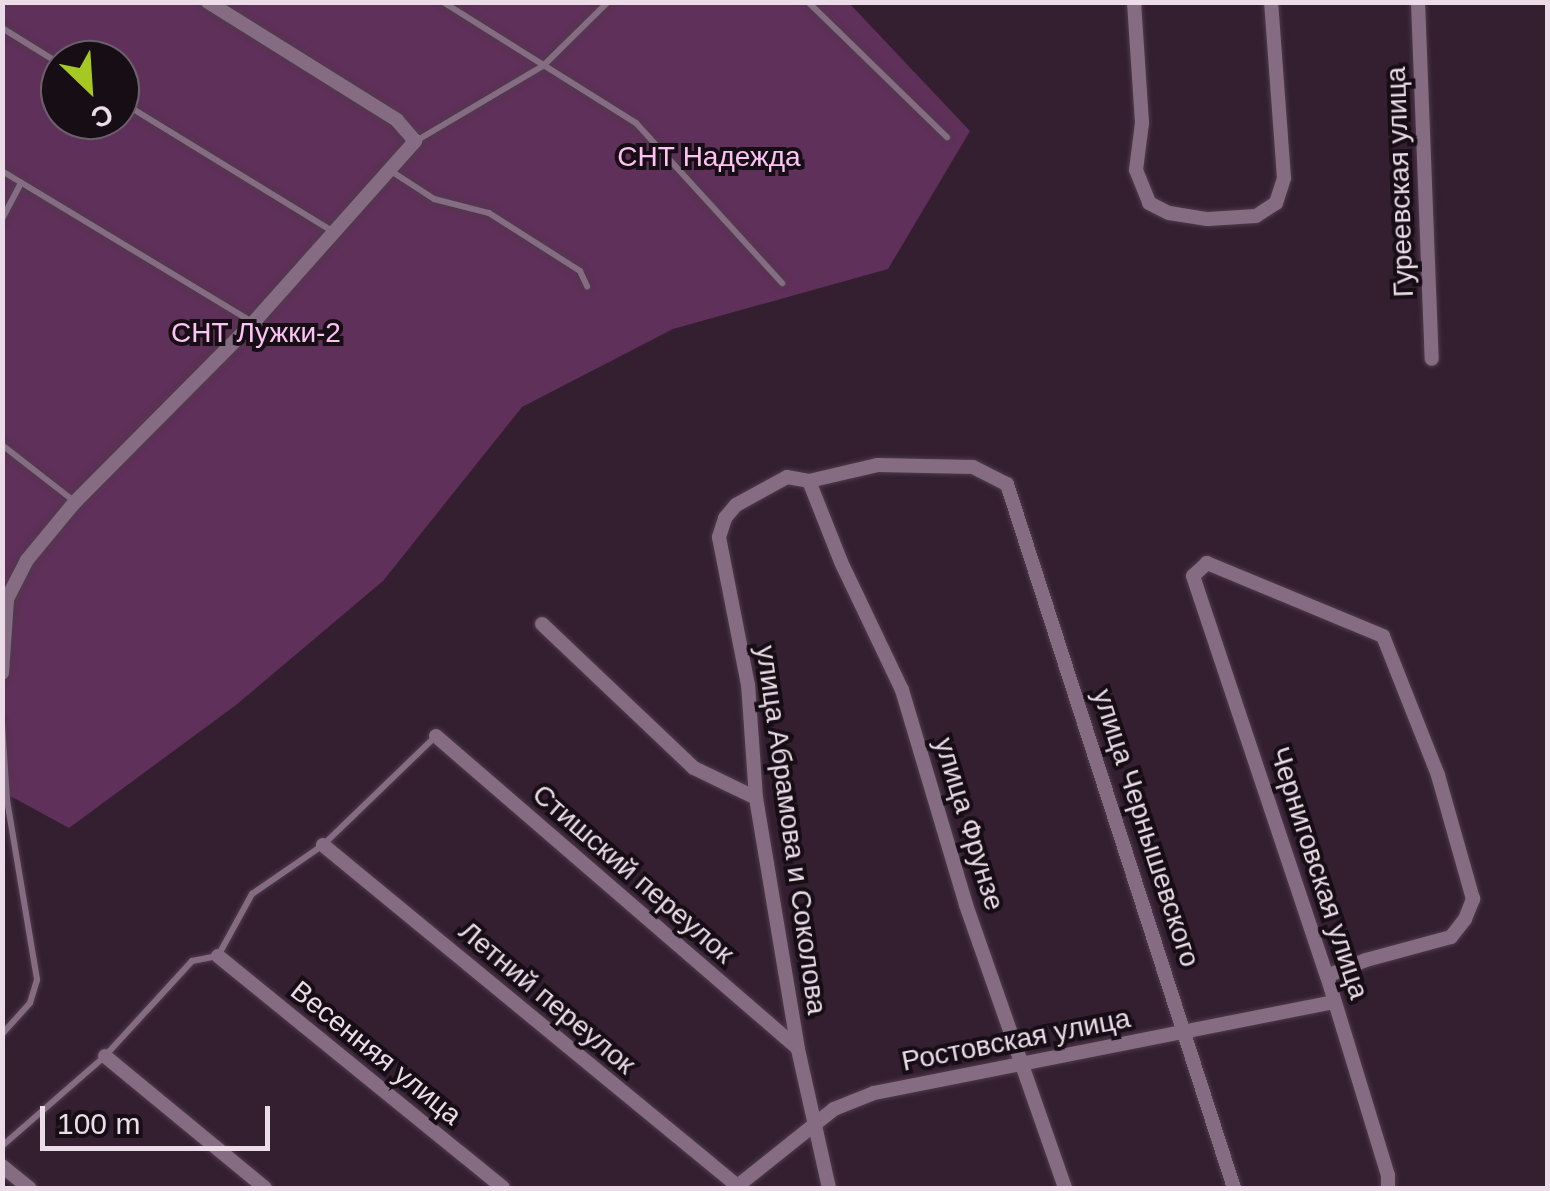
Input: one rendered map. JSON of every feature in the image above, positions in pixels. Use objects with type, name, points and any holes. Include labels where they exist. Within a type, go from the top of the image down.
[{"type":"street","points":[[2,673],[5,598],[27,560],[76,502],[253,322],[415,141],[397,120],[208,2]]},
{"type":"street","points":[[1134,2],[1142,124],[1136,170],[1150,203],[1170,214],[1208,219],[1256,216],[1276,204],[1284,178],[1271,2]]},
{"type":"street","name":"Гуреевская улица","points":[[1418,2],[1432,359]]},
{"type":"street","name":"улица Чернышевского","points":[[809,481],[878,465],[973,466],[1008,484],[1234,1188]]},
{"type":"street","name":"улица Абрамова и Соколова","points":[[809,481],[788,477],[736,505],[719,537],[748,685],[756,798],[798,1049],[818,1123],[829,1188]]},
{"type":"street","name":"улица Фрунзе","points":[[809,481],[841,562],[902,690],[966,905],[1026,1066],[1065,1188]]},
{"type":"street","name":"Черниговская улица","points":[[1328,976],[1366,960],[1451,937],[1465,919],[1473,898],[1438,775],[1383,636],[1206,563],[1192,576],[1328,976],[1388,1175],[1388,1188]]},
{"type":"street","points":[[542,624],[694,768],[756,798]]},
{"type":"street","name":"Стишский переулок","points":[[436,736],[798,1049]]},
{"type":"street","name":"Летний переулок","points":[[323,845],[737,1188]]},
{"type":"street","name":"Весенняя улица","points":[[218,956],[503,1188]]},
{"type":"street","name":"Ростовская улица","points":[[737,1188],[834,1109],[874,1093],[1026,1066],[1334,1002]]},
{"type":"street","points":[[105,1056],[265,1188]]},
{"type":"street","points":[[2,1166],[29,1188]]},
{"type":"lane","points":[[443,2],[636,123],[782,284]]},
{"type":"lane","points":[[415,141],[543,66],[608,2]]},
{"type":"lane","points":[[808,2],[947,137]]},
{"type":"lane","points":[[2,28],[40,52]]},
{"type":"lane","points":[[140,113],[335,233]]},
{"type":"lane","points":[[392,171],[434,199],[489,213],[580,271],[587,286]]},
{"type":"lane","points":[[2,172],[253,322]]},
{"type":"lane","points":[[2,218],[21,182]]},
{"type":"lane","points":[[2,446],[76,502]]},
{"type":"lane","points":[[2,724],[7,800],[37,980],[30,1003],[2,1034]]},
{"type":"lane","points":[[2,1146],[105,1056],[192,961],[218,956],[252,894],[323,845],[436,736]]},
{"type":"green space","name":"СНТ Лужки-2","points":[[2,3],[849,3],[970,131],[888,269],[673,329],[522,407],[383,581],[236,705],[69,828],[3,792]]},
{"type":"park label","name":"СНТ Надежда","points":[[709,157]]}]
